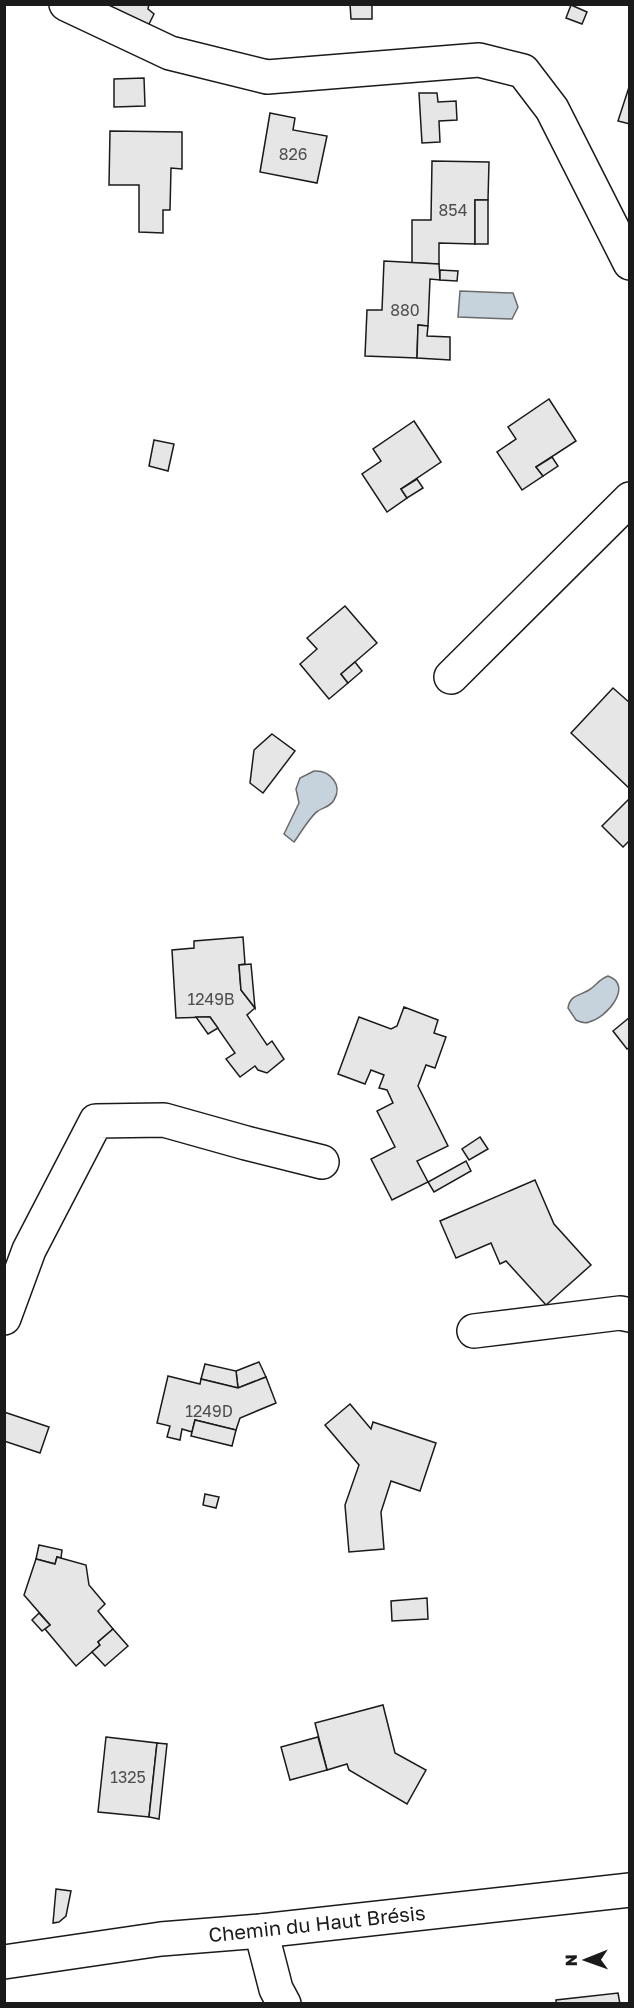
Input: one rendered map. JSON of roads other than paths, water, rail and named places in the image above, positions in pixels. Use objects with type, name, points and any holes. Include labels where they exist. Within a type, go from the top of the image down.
[{"type":"street","points":[[66,4],[170,53],[267,77],[479,60],[524,71],[552,109],[630,263]]},
{"type":"street","points":[[451,677],[630,499]]},
{"type":"street","points":[[4,1318],[29,1250],[96,1122],[164,1120],[322,1162]]},
{"type":"street","points":[[474,1331],[620,1313],[630,1315]]},
{"type":"street","name":"Chemin du Haut Brésis","points":[[4,1962],[161,1939],[261,1931],[630,1890]]},
{"type":"street","points":[[261,1931],[276,1989],[284,2004]]}]
